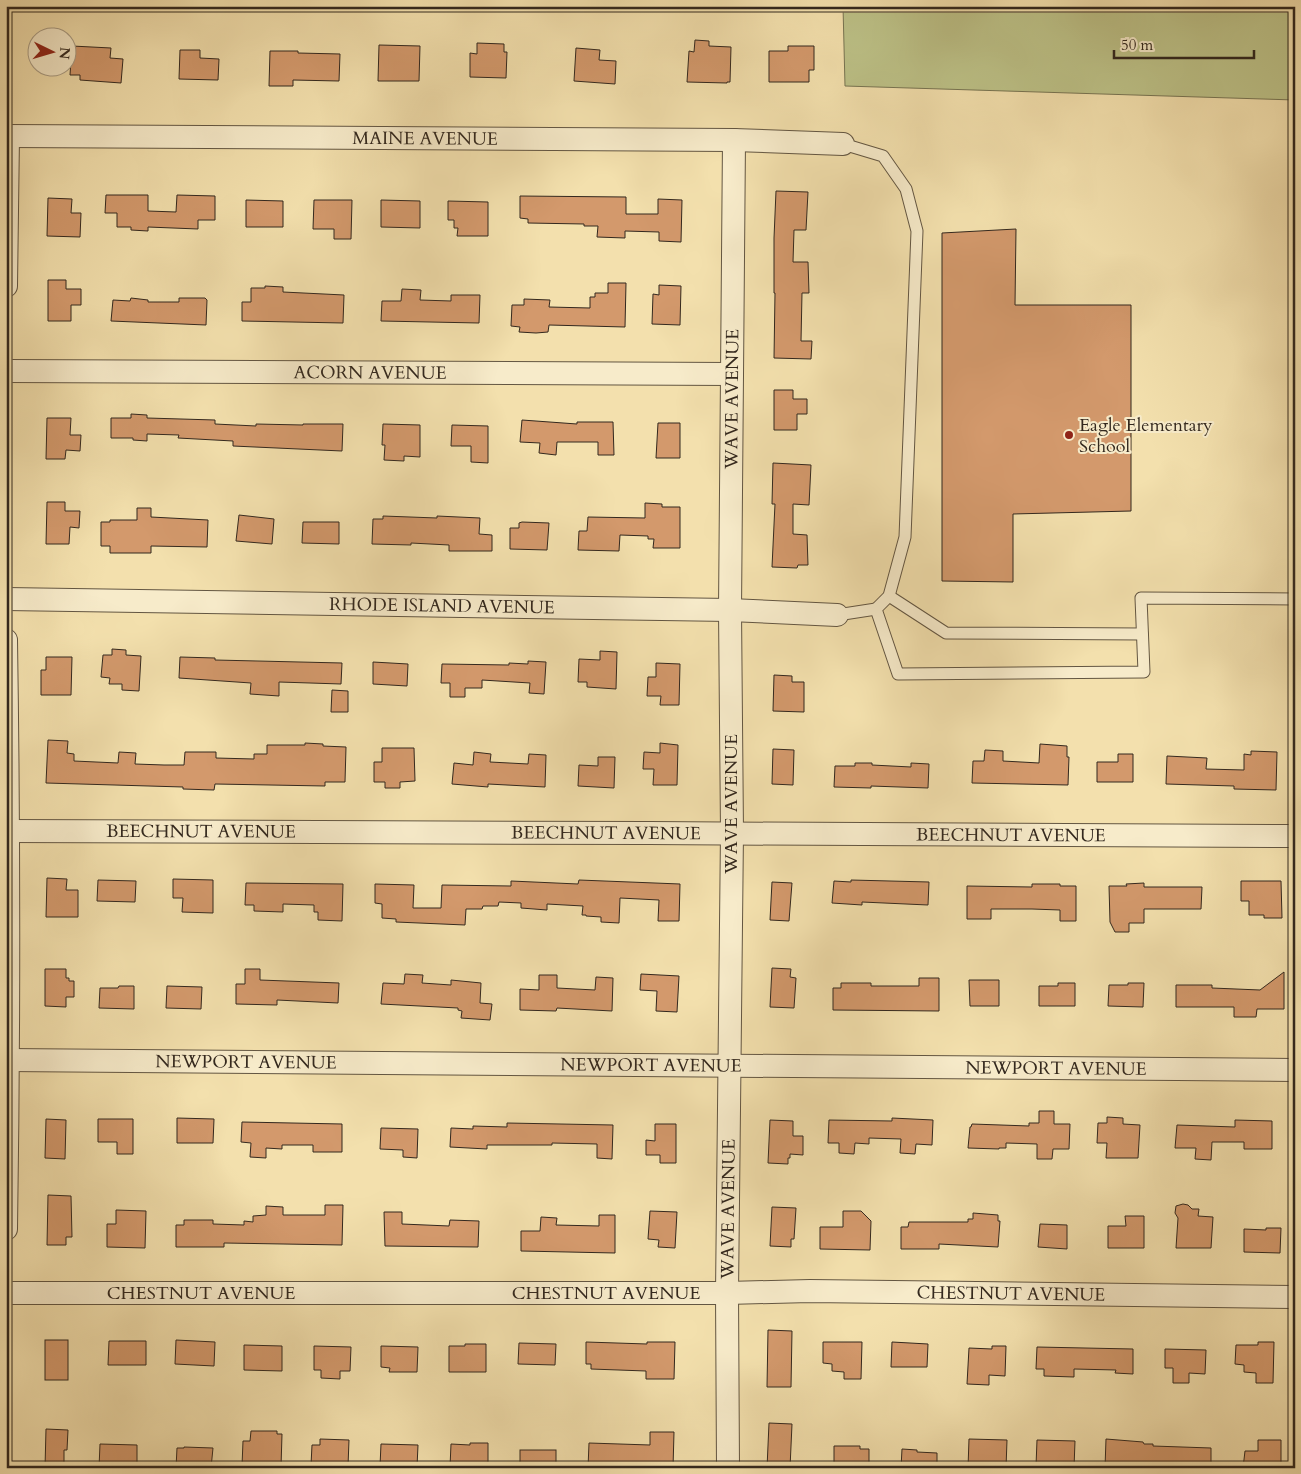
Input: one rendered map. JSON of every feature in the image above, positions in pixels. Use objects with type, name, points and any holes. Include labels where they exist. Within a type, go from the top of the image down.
[{"type":"street","name":"MAINE AVENUE","points":[[7,136],[734,140],[843,144]]},
{"type":"street","points":[[6,286],[7,136]]},
{"type":"street","name":"WAVE AVENUE","points":[[728,1468],[727,1293],[732,832],[730,610],[734,140]]},
{"type":"street","name":"ACORN AVENUE","points":[[6,371],[732,374]]},
{"type":"street","name":"RHODE ISLAND AVENUE","points":[[6,599],[730,610],[837,615]]},
{"type":"street","points":[[6,640],[8,831],[6,1229]]},
{"type":"street","name":"BEECHNUT AVENUE","points":[[8,831],[732,832],[912,835],[1295,836]]},
{"type":"street","name":"NEWPORT AVENUE","points":[[8,1060],[1295,1070]]},
{"type":"street","name":"CHESTNUT AVENUE","points":[[6,1293],[727,1293],[810,1291],[1295,1297]]},
{"type":"lane","points":[[843,144],[883,156],[906,189],[917,231],[905,538],[889,596],[876,609],[898,674],[1144,672],[1141,598],[1295,599]]},
{"type":"lane","points":[[889,596],[946,633],[1142,634]]},
{"type":"lane","name":"RHODE ISLAND AVENUE","points":[[837,615],[876,609]]},
{"type":"green space","points":[[843,6],[1295,6],[1295,100],[845,86]]},
{"type":"building","points":[[695,40],[709,41],[709,46],[731,47],[730,82],[687,82],[689,51],[694,52]]},
{"type":"building","points":[[477,43],[504,44],[504,52],[507,52],[506,78],[470,77],[470,53],[477,54]]},
{"type":"building","points":[[379,45],[420,46],[419,81],[378,81]]},
{"type":"building","points":[[78,46],[111,48],[110,58],[123,59],[121,83],[80,80],[80,75],[78,75]]},
{"type":"building","points":[[788,46],[814,46],[814,70],[809,70],[809,82],[769,82],[769,51],[788,51]]},
{"type":"building","points":[[576,48],[600,50],[599,60],[616,61],[615,84],[574,81]]},
{"type":"building","points":[[180,50],[200,50],[200,58],[219,59],[218,80],[179,79]]},
{"type":"building","points":[[270,51],[340,54],[339,81],[293,80],[293,86],[269,86]]},
{"type":"building","points":[[776,191],[808,192],[806,230],[794,230],[793,262],[808,262],[809,293],[802,293],[801,341],[812,341],[811,359],[774,358]]},
{"type":"building","points":[[106,195],[148,195],[148,211],[176,212],[177,195],[215,196],[215,220],[198,220],[198,229],[148,227],[148,231],[131,230],[131,227],[117,227],[117,213],[105,213]]},
{"type":"building","points":[[520,196],[626,197],[626,214],[658,214],[658,199],[682,200],[681,242],[659,241],[659,232],[625,231],[625,238],[597,237],[598,226],[528,223],[528,219],[520,218]]},
{"type":"building","points":[[48,198],[72,199],[71,213],[81,213],[80,237],[47,236]]},
{"type":"building","points":[[246,200],[283,201],[283,227],[246,227]]},
{"type":"building","points":[[314,200],[352,200],[351,239],[334,239],[334,229],[313,229]]},
{"type":"building","points":[[381,200],[420,201],[420,228],[381,227]]},
{"type":"building","points":[[448,201],[488,202],[488,236],[457,236],[458,228],[454,228],[454,220],[448,220]]},
{"type":"building","points":[[1016,229],[1015,305],[1131,305],[1131,511],[1013,514],[1013,582],[942,581],[942,233]]},
{"type":"building","points":[[48,280],[66,280],[66,289],[81,289],[81,305],[71,305],[71,321],[48,321]]},
{"type":"building","points":[[608,283],[626,283],[625,327],[549,325],[548,332],[536,333],[519,332],[520,327],[511,326],[512,305],[524,305],[524,299],[550,300],[549,307],[590,308],[590,297],[595,297],[595,293],[608,293]]},
{"type":"building","points":[[659,285],[681,286],[680,325],[652,324],[653,294],[659,295]]},
{"type":"building","points":[[265,286],[283,287],[283,292],[344,295],[343,323],[242,321],[242,302],[251,302],[251,288],[265,288]]},
{"type":"building","points":[[402,289],[421,290],[420,300],[451,301],[451,295],[480,295],[479,323],[381,321],[382,301],[401,301]]},
{"type":"building","points":[[131,298],[148,300],[148,302],[179,302],[179,298],[205,298],[207,300],[206,325],[111,321],[113,300],[130,301]]},
{"type":"building","points":[[774,390],[793,390],[793,399],[807,399],[807,414],[797,414],[797,430],[774,430]]},
{"type":"building","points":[[131,414],[147,415],[147,418],[215,420],[215,424],[256,426],[256,424],[343,424],[342,451],[233,446],[233,441],[178,438],[179,435],[147,434],[147,441],[133,440],[133,438],[111,438],[111,418],[131,418]]},
{"type":"building","points":[[47,418],[71,418],[70,435],[81,435],[80,451],[66,450],[65,459],[46,459]]},
{"type":"building","points":[[522,420],[577,424],[577,422],[613,422],[614,455],[598,455],[598,442],[557,442],[556,455],[539,453],[540,443],[520,442]]},
{"type":"building","points":[[658,423],[680,423],[680,458],[656,458]]},
{"type":"building","points":[[383,424],[420,425],[420,457],[404,456],[404,461],[384,460],[385,445],[382,445]]},
{"type":"building","points":[[452,425],[488,426],[488,463],[471,462],[471,446],[451,446]]},
{"type":"building","points":[[773,463],[811,465],[809,505],[793,504],[793,534],[807,535],[808,565],[798,565],[797,568],[772,567],[775,504],[772,504]]},
{"type":"building","points":[[47,502],[65,502],[65,511],[80,511],[79,528],[70,527],[69,544],[46,544]]},
{"type":"building","points":[[645,503],[662,504],[662,507],[680,507],[680,548],[653,548],[654,539],[648,539],[648,536],[620,535],[619,551],[578,550],[579,531],[587,531],[588,517],[645,518]]},
{"type":"building","points":[[137,508],[151,508],[151,517],[208,520],[207,547],[151,546],[151,553],[110,553],[110,546],[101,546],[101,522],[137,520]]},
{"type":"building","points":[[239,515],[274,519],[272,544],[236,541]]},
{"type":"building","points":[[383,516],[480,518],[479,534],[492,535],[492,551],[449,551],[449,545],[411,543],[411,545],[372,544],[373,519],[383,519]]},
{"type":"building","points":[[303,522],[339,522],[339,544],[302,543]]},
{"type":"building","points":[[519,523],[549,523],[547,550],[510,549],[510,528],[519,528]]},
{"type":"building","points":[[112,649],[126,650],[126,655],[141,656],[139,691],[122,690],[122,684],[109,684],[110,678],[101,677],[103,655],[112,655]]},
{"type":"building","points":[[600,651],[617,652],[616,689],[587,687],[587,682],[578,682],[579,659],[600,660]]},
{"type":"building","points":[[46,657],[72,657],[71,695],[41,695],[41,670],[46,670]]},
{"type":"building","points":[[180,657],[215,658],[215,660],[342,663],[341,684],[279,682],[279,696],[250,694],[251,683],[179,678]]},
{"type":"building","points":[[528,661],[546,662],[544,694],[529,693],[530,683],[482,680],[482,688],[465,688],[465,697],[450,697],[450,683],[441,683],[442,664],[509,665],[509,663],[528,664]]},
{"type":"building","points":[[373,662],[408,664],[407,686],[373,684]]},
{"type":"building","points":[[656,663],[680,664],[679,705],[660,705],[661,696],[647,696],[648,677],[656,677]]},
{"type":"building","points":[[774,675],[792,676],[792,682],[804,682],[804,712],[773,711]]},
{"type":"building","points":[[332,690],[348,691],[348,712],[331,712]]},
{"type":"building","points":[[48,740],[68,741],[67,753],[74,754],[74,761],[118,763],[119,752],[136,753],[135,764],[164,765],[184,765],[185,752],[216,752],[216,758],[254,759],[254,754],[267,754],[267,745],[305,745],[305,743],[346,747],[345,782],[325,782],[325,786],[215,784],[214,790],[183,789],[183,787],[46,783]]},
{"type":"building","points":[[660,743],[678,745],[677,785],[653,785],[654,769],[643,769],[644,752],[660,753]]},
{"type":"building","points":[[1040,744],[1067,746],[1067,757],[1069,757],[1068,785],[972,783],[973,761],[984,761],[985,750],[1003,751],[1003,761],[1039,763]]},
{"type":"building","points":[[382,748],[414,748],[415,781],[400,782],[400,788],[385,788],[385,782],[374,782],[374,762],[382,762]]},
{"type":"building","points":[[773,749],[794,750],[793,785],[772,784]]},
{"type":"building","points":[[1251,751],[1277,752],[1276,790],[1234,789],[1234,786],[1166,784],[1167,756],[1207,758],[1206,769],[1244,770],[1244,754],[1251,755]]},
{"type":"building","points":[[474,752],[491,754],[490,762],[528,764],[529,754],[546,755],[545,787],[488,784],[488,787],[452,784],[454,763],[473,765]]},
{"type":"building","points":[[1118,754],[1133,754],[1133,782],[1097,782],[1097,762],[1118,762]]},
{"type":"building","points":[[598,757],[615,757],[614,788],[578,786],[579,765],[598,766]]},
{"type":"building","points":[[855,763],[911,767],[911,763],[929,764],[928,788],[834,787],[835,766],[855,766]]},
{"type":"building","points":[[47,878],[67,879],[66,890],[78,890],[78,917],[46,917]]},
{"type":"building","points":[[173,879],[213,880],[213,913],[182,912],[183,898],[173,898]]},
{"type":"building","points":[[98,880],[136,881],[135,902],[97,901]]},
{"type":"building","points":[[579,880],[680,884],[679,921],[658,921],[659,900],[620,898],[619,923],[601,922],[601,917],[582,915],[583,906],[547,904],[547,910],[521,908],[521,903],[499,902],[498,906],[466,909],[465,925],[396,922],[396,919],[382,918],[382,904],[375,903],[375,884],[414,885],[413,908],[441,908],[442,885],[511,886],[511,881],[578,884]]},
{"type":"building","points":[[851,880],[929,882],[928,905],[862,902],[862,905],[832,903],[834,881],[851,882]]},
{"type":"building","points":[[1241,881],[1281,881],[1282,918],[1264,918],[1264,915],[1249,915],[1249,901],[1241,901]]},
{"type":"building","points":[[772,882],[792,883],[789,921],[770,920]]},
{"type":"building","points":[[246,883],[343,884],[342,921],[318,920],[318,912],[314,912],[314,905],[283,904],[283,912],[254,911],[254,905],[245,905]]},
{"type":"building","points":[[1144,883],[1144,887],[1202,887],[1201,909],[1144,909],[1144,923],[1129,923],[1129,932],[1115,932],[1110,922],[1109,886],[1127,886],[1126,884]]},
{"type":"building","points":[[1032,884],[1076,886],[1076,921],[1060,921],[1060,910],[1032,909],[991,909],[991,919],[967,919],[967,886],[1032,887]]},
{"type":"building","points":[[772,968],[791,969],[790,977],[796,978],[794,1008],[770,1007]]},
{"type":"building","points":[[45,969],[66,969],[66,978],[69,978],[69,981],[74,981],[74,997],[66,997],[66,1007],[45,1006]]},
{"type":"building","points":[[245,969],[260,969],[260,980],[339,983],[338,1003],[277,1000],[277,1005],[236,1004],[236,984],[245,984]]},
{"type":"building","points":[[1284,972],[1284,1009],[1257,1009],[1256,1017],[1234,1017],[1234,1007],[1176,1007],[1176,985],[1212,985],[1212,988],[1260,990]]},
{"type":"building","points":[[405,974],[423,975],[422,983],[451,985],[451,980],[481,983],[480,1003],[492,1004],[490,1020],[461,1018],[462,1011],[458,1010],[458,1008],[381,1004],[383,983],[404,984]]},
{"type":"building","points":[[641,974],[679,976],[677,1012],[656,1011],[657,991],[640,990]]},
{"type":"building","points":[[539,975],[557,975],[557,988],[595,990],[596,977],[613,978],[612,1011],[557,1008],[556,1011],[520,1010],[520,989],[539,990]]},
{"type":"building","points":[[919,978],[939,978],[939,1011],[833,1010],[833,988],[841,988],[841,983],[871,983],[871,986],[919,986]]},
{"type":"building","points":[[969,980],[999,980],[999,1006],[970,1006]]},
{"type":"building","points":[[1058,983],[1075,983],[1075,1006],[1039,1006],[1039,986],[1058,986]]},
{"type":"building","points":[[1128,983],[1144,983],[1143,1007],[1108,1006],[1109,985],[1128,985]]},
{"type":"building","points":[[119,986],[134,986],[134,1009],[99,1008],[100,988],[118,988]]},
{"type":"building","points":[[167,986],[202,987],[201,1009],[166,1008]]},
{"type":"building","points":[[1039,1111],[1054,1111],[1054,1124],[1070,1124],[1069,1149],[1053,1149],[1052,1159],[1037,1159],[1037,1144],[1006,1143],[1006,1148],[999,1149],[968,1148],[972,1124],[1029,1126],[1029,1123],[1039,1123]]},
{"type":"building","points":[[1107,1117],[1123,1118],[1123,1124],[1140,1125],[1138,1158],[1106,1158],[1107,1143],[1097,1143],[1098,1123],[1107,1123]]},
{"type":"building","points":[[177,1118],[214,1119],[213,1143],[177,1143]]},
{"type":"building","points":[[892,1118],[933,1120],[932,1145],[916,1144],[915,1154],[900,1153],[901,1139],[869,1138],[869,1144],[855,1143],[854,1154],[839,1153],[839,1143],[828,1143],[829,1120],[892,1121]]},
{"type":"building","points":[[46,1119],[66,1120],[65,1159],[45,1158]]},
{"type":"building","points":[[98,1119],[133,1119],[133,1154],[117,1154],[117,1142],[98,1142]]},
{"type":"building","points":[[770,1120],[793,1121],[793,1136],[803,1136],[803,1155],[790,1154],[788,1164],[768,1163]]},
{"type":"building","points":[[1235,1120],[1272,1121],[1272,1149],[1244,1149],[1244,1142],[1212,1142],[1211,1160],[1195,1159],[1196,1148],[1175,1148],[1177,1125],[1235,1127]]},
{"type":"building","points":[[242,1122],[342,1124],[342,1152],[313,1152],[313,1145],[282,1145],[282,1149],[266,1148],[266,1158],[250,1157],[251,1143],[241,1142]]},
{"type":"building","points":[[507,1123],[613,1125],[612,1159],[597,1158],[597,1144],[487,1145],[487,1149],[450,1147],[451,1128],[473,1129],[473,1126],[507,1127]]},
{"type":"building","points":[[655,1124],[676,1124],[676,1163],[660,1163],[660,1155],[646,1155],[646,1140],[655,1141]]},
{"type":"building","points":[[381,1128],[418,1129],[417,1158],[403,1157],[403,1150],[380,1149]]},
{"type":"building","points":[[48,1195],[71,1196],[72,1237],[66,1237],[66,1245],[47,1245]]},
{"type":"building","points":[[325,1205],[343,1205],[342,1245],[224,1243],[224,1247],[176,1247],[176,1225],[184,1225],[184,1220],[213,1220],[213,1224],[244,1225],[244,1221],[253,1222],[253,1216],[266,1215],[266,1206],[283,1207],[283,1215],[325,1215]]},
{"type":"building","points":[[1188,1205],[1192,1209],[1199,1209],[1198,1216],[1213,1217],[1211,1248],[1176,1248],[1178,1218],[1175,1213],[1176,1206]]},
{"type":"building","points":[[772,1207],[796,1208],[794,1239],[791,1239],[791,1247],[770,1246]]},
{"type":"building","points":[[116,1210],[146,1211],[145,1248],[107,1247],[107,1224],[116,1224]]},
{"type":"building","points":[[650,1211],[677,1212],[675,1248],[658,1247],[659,1240],[648,1239]]},
{"type":"building","points":[[843,1211],[861,1211],[871,1221],[870,1250],[820,1249],[820,1227],[843,1227]]},
{"type":"building","points":[[384,1212],[402,1212],[402,1224],[449,1226],[450,1220],[479,1221],[478,1247],[385,1246]]},
{"type":"building","points":[[973,1213],[998,1215],[998,1221],[1000,1221],[998,1247],[939,1244],[939,1249],[901,1249],[901,1227],[908,1227],[909,1222],[968,1222],[968,1219],[973,1219]]},
{"type":"building","points":[[599,1215],[615,1215],[615,1253],[521,1251],[521,1231],[540,1231],[541,1217],[557,1218],[556,1225],[599,1226]]},
{"type":"building","points":[[1125,1216],[1144,1216],[1144,1248],[1108,1248],[1108,1226],[1126,1226]]},
{"type":"building","points":[[1040,1224],[1067,1225],[1067,1249],[1038,1247]]},
{"type":"building","points":[[1266,1228],[1281,1228],[1280,1253],[1244,1252],[1244,1229],[1266,1230]]},
{"type":"building","points":[[768,1330],[792,1331],[791,1387],[767,1387]]},
{"type":"building","points":[[45,1340],[68,1340],[68,1380],[45,1380]]},
{"type":"building","points":[[176,1340],[215,1342],[214,1366],[175,1364]]},
{"type":"building","points":[[109,1341],[146,1341],[146,1365],[108,1365]]},
{"type":"building","points":[[586,1342],[647,1344],[647,1342],[675,1342],[674,1379],[646,1379],[646,1371],[591,1369],[591,1364],[586,1364]]},
{"type":"building","points":[[823,1342],[862,1342],[861,1379],[844,1379],[844,1372],[832,1371],[832,1364],[823,1363]]},
{"type":"building","points":[[892,1342],[928,1344],[927,1367],[891,1367]]},
{"type":"building","points":[[1258,1342],[1274,1342],[1273,1383],[1256,1383],[1256,1373],[1244,1372],[1244,1365],[1235,1364],[1236,1345],[1258,1345]]},
{"type":"building","points":[[519,1343],[556,1344],[555,1365],[518,1364]]},
{"type":"building","points":[[465,1344],[486,1344],[486,1372],[449,1372],[449,1346],[465,1346]]},
{"type":"building","points":[[244,1345],[282,1346],[282,1371],[244,1370]]},
{"type":"building","points":[[314,1346],[351,1347],[350,1371],[340,1371],[340,1379],[321,1378],[321,1370],[314,1370]]},
{"type":"building","points":[[381,1346],[418,1347],[417,1372],[389,1372],[390,1368],[381,1367]]},
{"type":"building","points":[[992,1346],[1006,1346],[1005,1376],[989,1375],[989,1385],[967,1384],[969,1348],[992,1349]]},
{"type":"building","points":[[1037,1347],[1133,1349],[1133,1374],[1115,1373],[1116,1370],[1074,1369],[1074,1377],[1044,1376],[1044,1369],[1036,1369]]},
{"type":"building","points":[[1165,1349],[1206,1350],[1205,1374],[1189,1373],[1189,1383],[1173,1383],[1173,1368],[1165,1368]]},
{"type":"building","points":[[769,1423],[792,1424],[790,1468],[767,1468]]},
{"type":"building","points":[[46,1429],[68,1430],[67,1450],[64,1450],[64,1468],[45,1468]]},
{"type":"building","points":[[251,1431],[277,1431],[277,1434],[282,1434],[281,1467],[242,1466],[243,1441],[250,1441]]},
{"type":"building","points":[[650,1432],[674,1432],[673,1468],[658,1468],[659,1464],[624,1464],[624,1468],[588,1468],[589,1443],[650,1445]]},
{"type":"building","points":[[320,1439],[349,1440],[348,1466],[311,1465],[312,1445],[320,1445]]},
{"type":"building","points":[[969,1439],[1007,1440],[1006,1468],[968,1468]]},
{"type":"building","points":[[1106,1439],[1143,1442],[1144,1444],[1153,1444],[1153,1446],[1211,1448],[1211,1468],[1143,1466],[1143,1468],[1105,1468]]},
{"type":"building","points":[[1037,1440],[1075,1441],[1074,1468],[1036,1466]]},
{"type":"building","points":[[1258,1440],[1281,1440],[1281,1468],[1243,1468],[1245,1451],[1258,1451]]},
{"type":"building","points":[[470,1443],[488,1443],[488,1468],[450,1467],[451,1444],[470,1445]]},
{"type":"building","points":[[100,1444],[137,1445],[137,1468],[99,1468]]},
{"type":"building","points":[[381,1444],[418,1445],[417,1467],[380,1466]]},
{"type":"building","points":[[834,1446],[860,1446],[860,1449],[869,1449],[869,1468],[834,1468]]},
{"type":"building","points":[[177,1448],[213,1448],[211,1468],[176,1468]]},
{"type":"building","points":[[902,1449],[937,1453],[937,1468],[901,1468]]},
{"type":"building","points":[[520,1450],[556,1450],[556,1468],[520,1468]]},
{"type":"place","name":"Eagle Elementary School","points":[[1069,435]]}]
